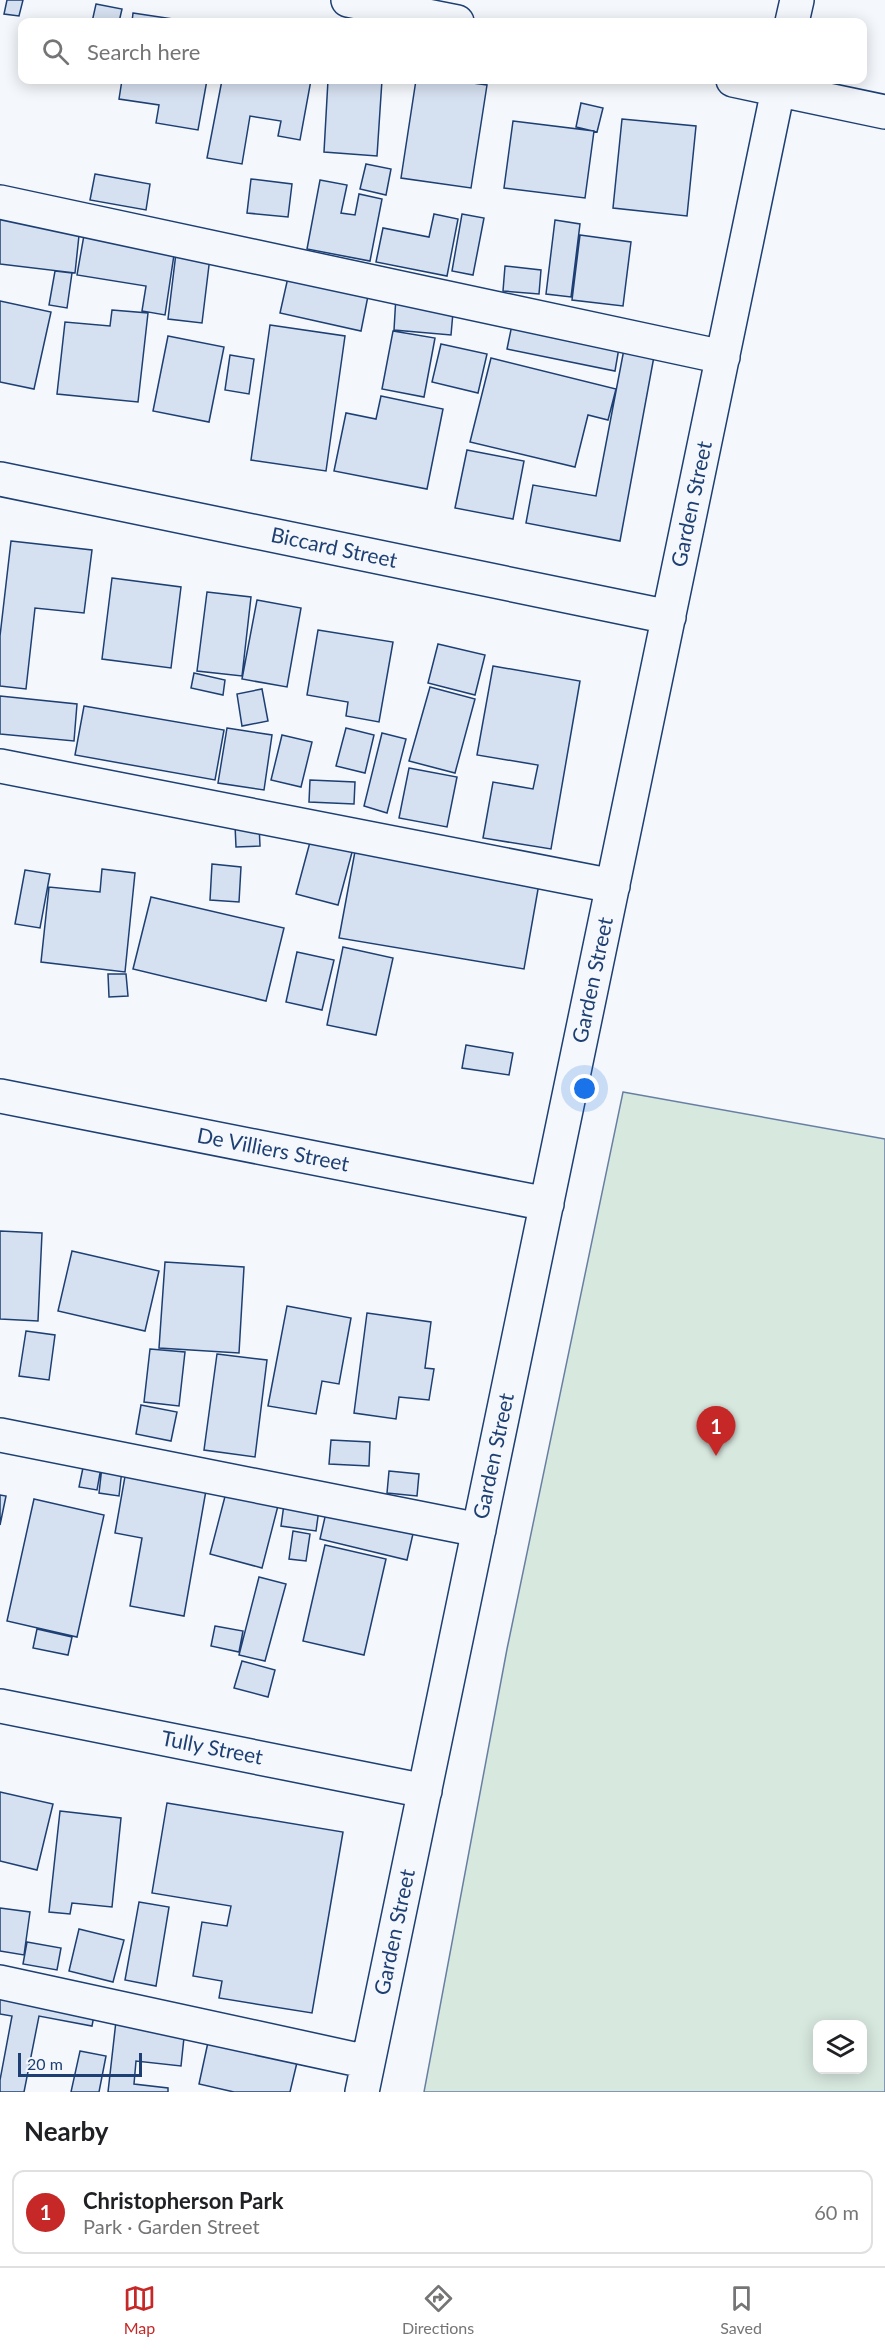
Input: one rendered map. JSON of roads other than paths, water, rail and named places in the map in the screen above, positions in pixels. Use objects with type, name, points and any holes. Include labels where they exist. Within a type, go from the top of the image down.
[{"type":"street","points":[[348,0],[436,18]]},
{"type":"street","points":[[793,18],[797,0]]},
{"type":"street","points":[[779,84],[885,112]]},
{"type":"street","name":"Garden Street","points":[[365,2077],[779,84]]},
{"type":"street","points":[[0,202],[723,357]]},
{"type":"street","name":"Biccard Street","points":[[0,479],[669,617]]},
{"type":"street","points":[[0,766],[613,886]]},
{"type":"street","name":"De Villiers Street","points":[[0,1096],[547,1204]]},
{"type":"street","points":[[0,1435],[479,1530]]},
{"type":"street","name":"Tully Street","points":[[0,1706],[425,1791]]},
{"type":"street","points":[[0,1982],[365,2077]]},
{"type":"place","name":"Christopherson Park","points":[[716,1456]]}]
